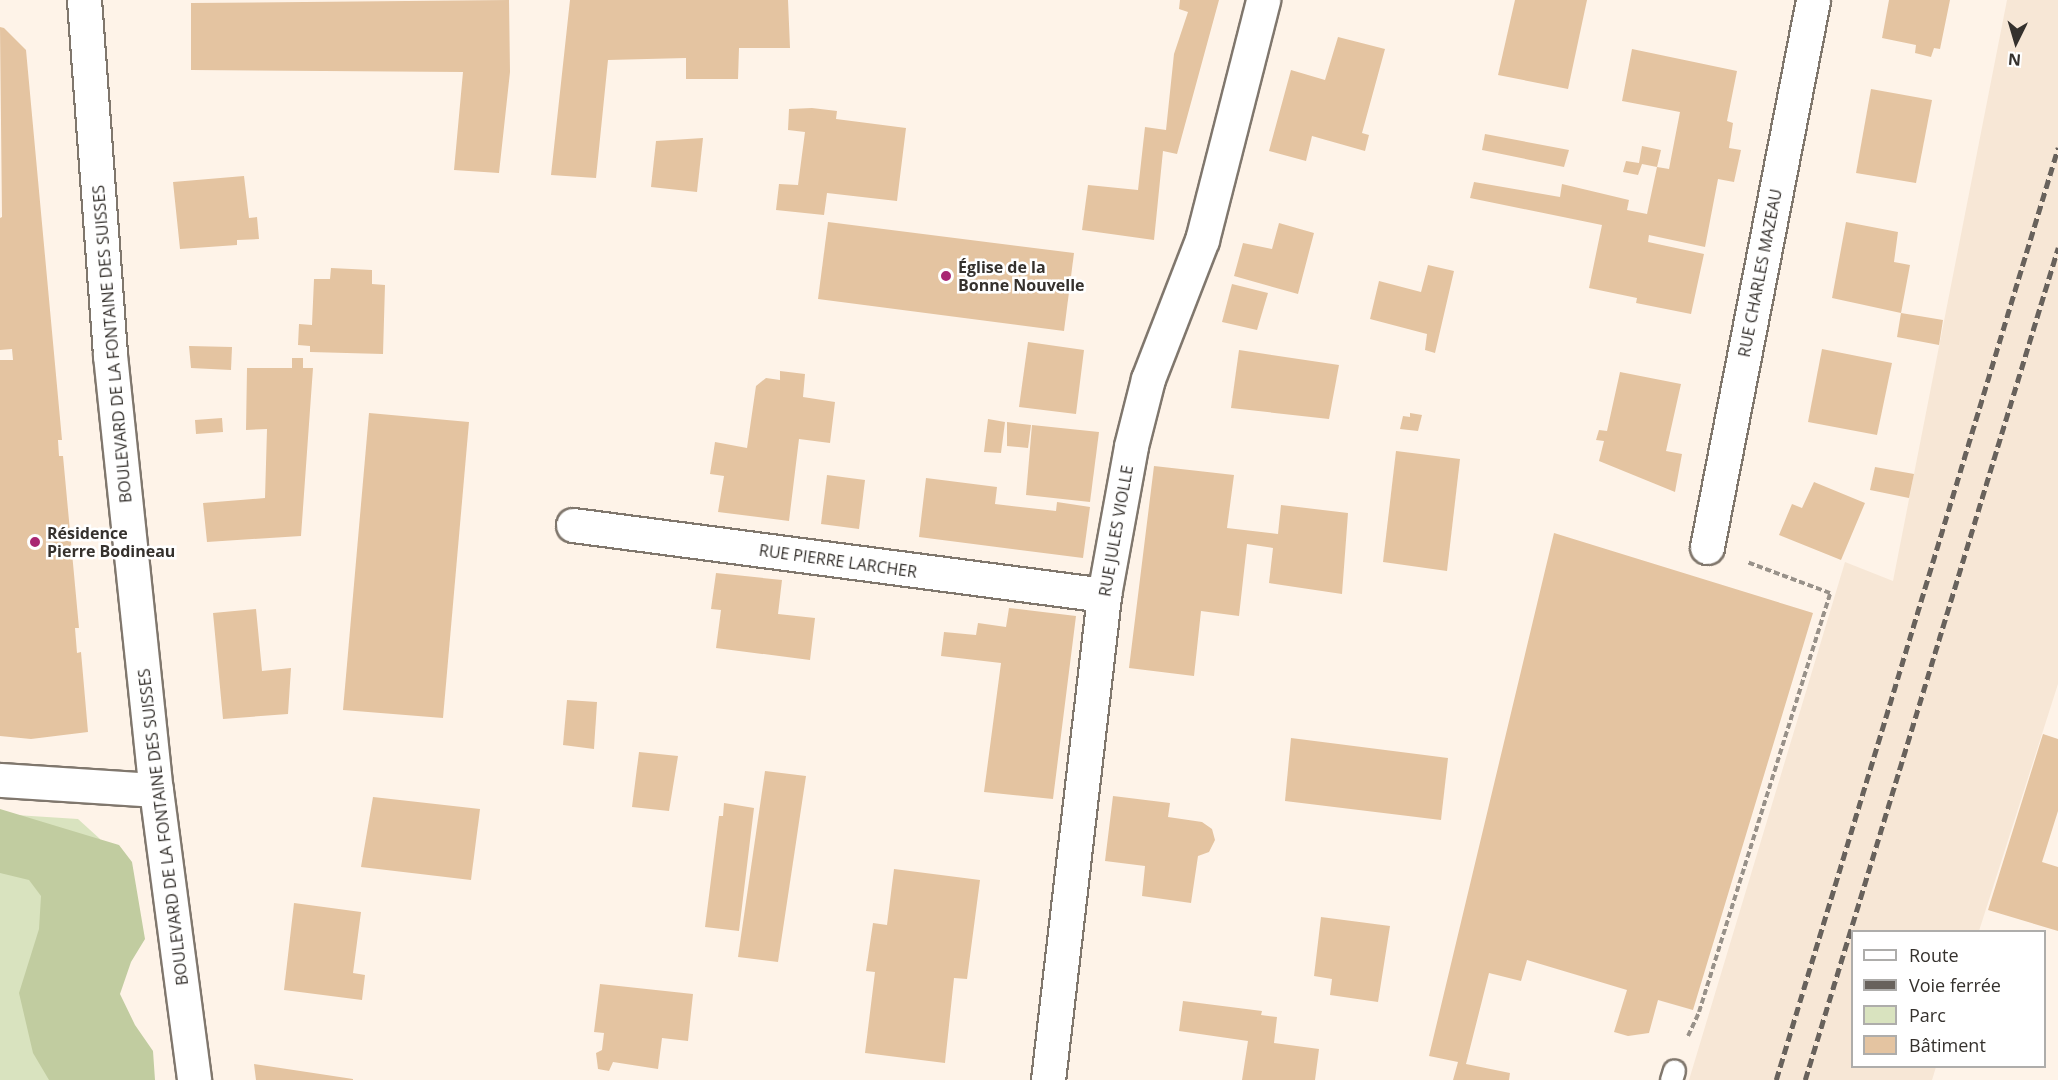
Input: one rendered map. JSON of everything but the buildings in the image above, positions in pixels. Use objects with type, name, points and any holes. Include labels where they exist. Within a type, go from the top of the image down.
[{"type":"street","name":"BOULEVARD DE LA FONTAINE DES SUISSES","points":[[84,0],[110,355],[156,790],[195,1080]]},
{"type":"street","name":"RUE JULES VIOLLE","points":[[1048,1080],[1104,595],[1131,446],[1148,379],[1202,240],[1263,0]]},
{"type":"street","name":"RUE CHARLES MAZEAU","points":[[1707,547],[1813,0]]},
{"type":"street","name":"RUE PIERRE LARCHER","points":[[573,525],[1104,595]]},
{"type":"street","points":[[0,780],[156,790]]},
{"type":"path","points":[[1673,1075],[1699,1012],[1830,593],[1707,547]]},
{"type":"shaded area","points":[[2007,0],[2058,0],[2058,684],[1979,930],[1851,930],[1851,1068],[1936,1068],[1932,1080],[1689,1080],[1845,562],[1893,581]]},
{"type":"green space","points":[[0,809],[119,845],[132,862],[145,939],[131,962],[120,994],[135,1025],[153,1051],[155,1080],[49,1080],[33,1053],[19,993],[39,929],[41,896],[29,880],[0,873]]},
{"type":"green space","points":[[0,814],[78,819],[100,839],[122,1080],[0,1080]]},
{"type":"railway","points":[[1776,1080],[2058,148]]},
{"type":"railway","points":[[1805,1080],[2058,248]]},
{"type":"place","name":"Église de la Bonne Nouvelle","points":[[946,276]]},
{"type":"place","name":"Résidence Pierre Bodineau","points":[[35,542]]}]
